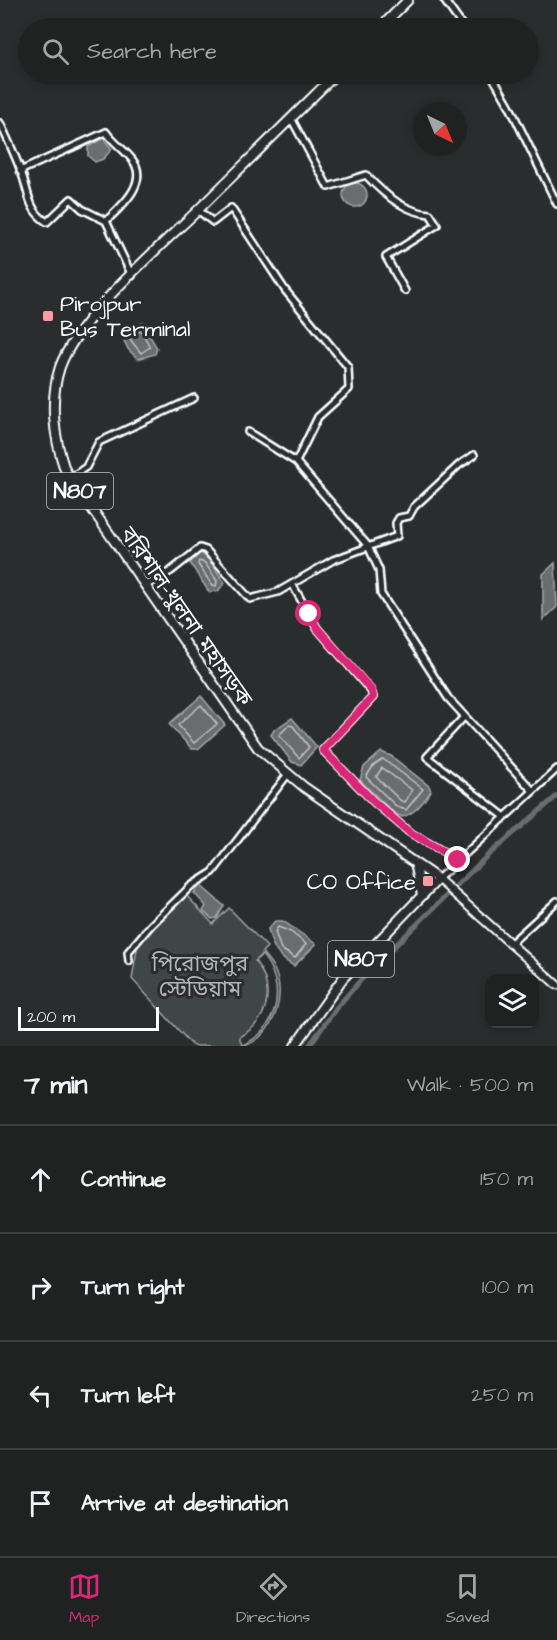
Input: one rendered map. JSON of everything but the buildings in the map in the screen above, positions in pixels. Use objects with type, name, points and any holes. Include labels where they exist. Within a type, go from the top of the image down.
[{"type":"highway","points":[[390,18],[408,0]]},
{"type":"highway","name":"বরিশাল-খুলনা মহাসড়ক","points":[[326,84],[132,276],[75,336],[60,369],[54,410],[56,443],[70,478],[258,748],[288,774],[438,879]]},
{"type":"highway","points":[[415,863],[422,895]]},
{"type":"highway","name":"N807","points":[[295,1046],[343,978],[438,879]]},
{"type":"main road","points":[[438,879],[557,985]]},
{"type":"street","points":[[444,0],[457,18]]},
{"type":"street","points":[[496,84],[557,204]]},
{"type":"street","points":[[291,118],[328,187],[366,175],[383,194],[421,213],[430,214],[437,225],[386,257],[405,291]]},
{"type":"street","points":[[0,123],[20,171],[28,199],[47,222],[71,199],[82,209],[106,221],[132,276]]},
{"type":"street","points":[[20,171],[106,132],[132,158],[138,174],[133,192],[106,221]]},
{"type":"street","points":[[198,210],[213,222],[231,208],[285,290],[348,367],[349,389],[318,417],[296,462]]},
{"type":"street","points":[[70,478],[86,467],[99,442],[194,398]]},
{"type":"street","points":[[248,432],[296,462],[368,546],[379,570],[381,594],[444,692],[464,717],[503,755],[533,791]]},
{"type":"street","points":[[145,586],[171,571],[200,548],[206,550],[228,578],[250,599],[265,597],[292,584],[316,568],[397,536],[396,523],[399,518],[409,516],[414,507],[459,465],[474,455]]},
{"type":"street","points":[[292,584],[317,628],[372,691],[373,697],[323,750],[374,802],[409,832],[458,860]]},
{"type":"street","points":[[464,717],[427,757],[505,817]]},
{"type":"street","points":[[438,879],[557,769]]},
{"type":"street","points":[[129,961],[128,952],[151,925],[191,886],[213,872],[288,774]]},
{"type":"street","points":[[510,945],[557,900]]},
{"type":"green space","name":"পিরোজপুর স্টেডিয়াম","points":[[185,894],[213,924],[229,908],[267,947],[262,952],[273,967],[279,989],[279,1001],[271,1024],[255,1041],[244,1046],[193,1046],[132,979],[138,943]],"holes":[[[262,955],[275,979],[276,993],[271,1018],[255,1038],[242,1045],[239,1037],[257,1023],[266,1004],[266,982],[255,961]]]},
{"type":"water","points":[[103,138],[112,149],[103,159],[95,162],[88,156],[88,147]]},
{"type":"water","points":[[355,183],[364,186],[367,195],[364,204],[355,207],[346,204],[343,195],[346,186]]},
{"type":"water","points":[[142,323],[157,348],[155,354],[138,359],[128,349],[121,334]]},
{"type":"water","points":[[200,552],[209,560],[225,583],[218,591],[209,592],[190,563]]},
{"type":"water","points":[[555,563],[557,607],[543,620],[543,574]]},
{"type":"water","points":[[201,696],[225,725],[198,749],[192,749],[169,724]]},
{"type":"water","points":[[292,718],[317,747],[301,765],[292,762],[271,735],[274,730]]},
{"type":"water","points":[[381,752],[391,756],[429,786],[431,791],[415,810],[402,817],[394,813],[360,780],[364,767]]},
{"type":"water","points":[[200,885],[224,906],[217,918],[212,919],[203,911],[206,906],[194,893]]},
{"type":"water","points":[[275,921],[283,921],[316,944],[294,966],[279,955],[271,941],[268,929]]},
{"type":"waterway","points":[[309,1046],[337,1007],[367,973],[487,856],[557,796]]},
{"type":"place","name":"Pirojpur Bus Terminal","points":[[48,316]]},
{"type":"place","name":"CO Office","points":[[428,881]]},
{"type":"route","points":[[309,614],[317,628],[372,691],[373,697],[323,750],[374,802],[409,832],[424,843],[439,848],[458,860]]}]
